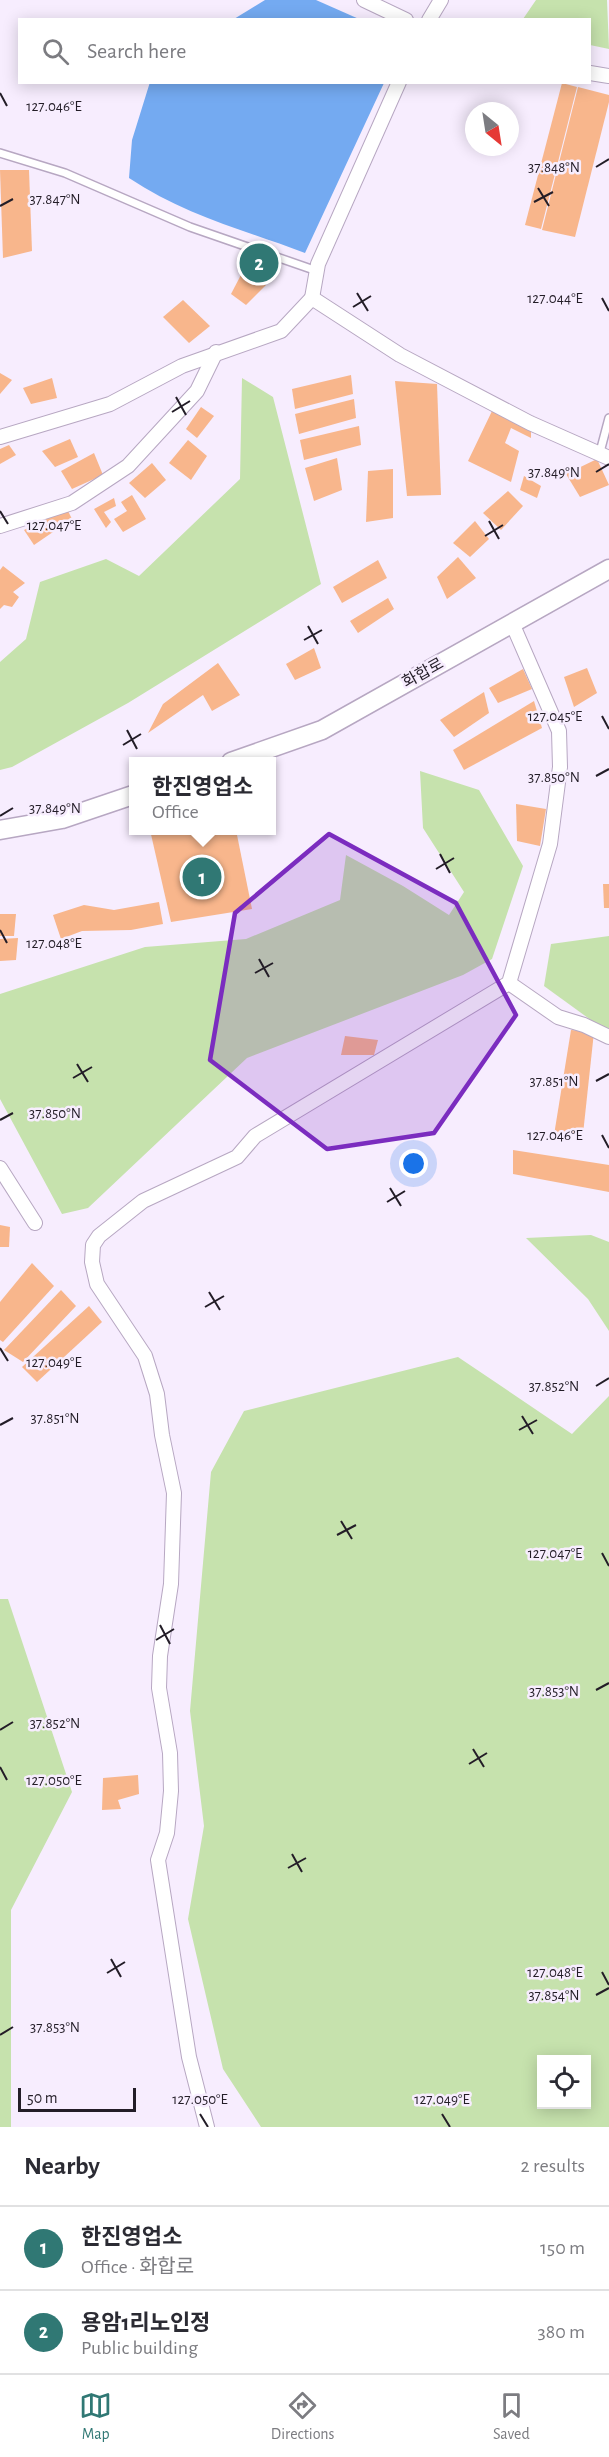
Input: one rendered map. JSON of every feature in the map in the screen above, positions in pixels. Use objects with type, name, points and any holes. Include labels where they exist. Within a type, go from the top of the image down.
[{"type":"main road","name":"화합로","points":[[245,757],[322,730],[609,569]]},
{"type":"main road","points":[[0,830],[62,819],[129,796]]},
{"type":"street","points":[[364,0],[402,18]]},
{"type":"street","points":[[430,18],[441,0]]},
{"type":"street","points":[[591,73],[609,76]]},
{"type":"street","points":[[0,438],[110,404],[182,366],[216,352],[281,331],[312,297],[317,271],[398,84]]},
{"type":"street","points":[[312,297],[400,355],[531,423],[605,455]]},
{"type":"street","points":[[0,526],[72,503],[128,465],[197,391],[216,352]]},
{"type":"street","points":[[207,2127],[189,2057],[158,1860],[167,1833],[171,1791],[170,1753],[159,1688],[160,1656],[171,1584],[174,1492],[162,1435],[157,1394],[145,1356],[97,1284],[92,1262],[93,1245],[99,1236],[143,1201],[237,1157],[263,1131],[509,983],[550,844],[561,767],[559,731],[512,623]]},
{"type":"street","points":[[509,983],[558,1017],[585,1025],[609,1037]]},
{"type":"street","points":[[0,1168],[35,1223]]},
{"type":"lane","points":[[0,153],[65,173],[190,226],[317,271]]},
{"type":"lane","points":[[605,455],[609,418]]},
{"type":"highlighted area","points":[[329,834],[456,903],[516,1015],[434,1133],[327,1149],[210,1060],[235,913]]},
{"type":"green space","points":[[536,0],[607,0],[609,49],[591,45],[591,18],[524,18]]},
{"type":"green space","points":[[242,378],[273,397],[321,584],[128,703],[12,767],[0,770],[0,662],[26,639],[40,582],[106,559],[139,576],[240,479]]},
{"type":"green space","points":[[420,771],[479,790],[523,866],[492,959],[463,975],[247,1058],[88,1208],[62,1214],[0,1099],[0,994],[145,947],[246,939],[340,900],[346,855],[403,886],[449,915],[464,892],[423,828]]},
{"type":"green space","points":[[609,936],[609,1031],[606,1031],[544,986],[551,944]]},
{"type":"green space","points":[[591,1235],[609,1242],[609,1331],[588,1299],[526,1238]]},
{"type":"green space","points":[[458,1357],[572,1434],[609,1396],[609,2127],[261,2127],[223,2069],[188,1919],[204,1826],[190,1711],[211,1472],[244,1411]]},
{"type":"green space","points":[[0,1599],[8,1599],[72,1792],[11,1910],[11,2127],[0,2127]]},
{"type":"water","points":[[265,0],[316,0],[357,18],[236,18]]},
{"type":"water","points":[[149,84],[384,84],[305,253],[193,212],[129,178],[132,140]]},
{"type":"building","points":[[562,84],[577,87],[541,229],[525,225]]},
{"type":"building","points":[[578,87],[609,95],[609,102],[575,237],[542,230]]},
{"type":"building","points":[[0,170],[29,170],[32,251],[3,258]]},
{"type":"building","points":[[243,249],[263,255],[279,264],[271,279],[239,261]]},
{"type":"building","points":[[243,271],[266,285],[246,305],[231,294]]},
{"type":"building","points":[[183,300],[210,326],[189,343],[163,317]]},
{"type":"building","points":[[0,373],[12,380],[0,394]]},
{"type":"building","points":[[351,375],[353,394],[295,409],[292,389]]},
{"type":"building","points":[[52,378],[57,398],[31,404],[23,388]]},
{"type":"building","points":[[395,381],[437,384],[441,495],[407,496]]},
{"type":"building","points":[[354,399],[356,418],[299,434],[295,414]]},
{"type":"building","points":[[201,407],[214,416],[197,438],[186,429]]},
{"type":"building","points":[[492,411],[531,430],[531,438],[511,428],[505,443],[519,451],[511,482],[468,461]]},
{"type":"building","points":[[359,426],[361,445],[304,460],[300,440]]},
{"type":"building","points":[[70,439],[78,457],[55,467],[42,451]]},
{"type":"building","points":[[188,440],[207,456],[191,480],[169,463]]},
{"type":"building","points":[[9,445],[16,455],[0,464],[0,449]]},
{"type":"building","points":[[94,453],[103,475],[72,489],[61,471]]},
{"type":"building","points":[[337,458],[342,490],[314,501],[305,468]]},
{"type":"building","points":[[597,459],[609,485],[580,497],[566,474]]},
{"type":"building","points":[[152,463],[166,480],[145,498],[129,483]]},
{"type":"building","points":[[393,469],[393,518],[366,522],[368,471]]},
{"type":"building","points":[[524,476],[541,486],[537,498],[520,490]]},
{"type":"building","points":[[508,491],[523,506],[501,530],[483,513]]},
{"type":"building","points":[[132,495],[146,519],[123,532],[114,519],[127,511],[121,502]]},
{"type":"building","points":[[114,498],[116,506],[104,512],[111,522],[106,528],[94,509]]},
{"type":"building","points":[[67,509],[72,519],[34,545],[24,530]]},
{"type":"building","points":[[475,521],[489,539],[470,557],[453,543]]},
{"type":"building","points":[[458,557],[476,578],[447,599],[437,577]]},
{"type":"building","points":[[378,560],[387,578],[342,603],[333,587]]},
{"type":"building","points":[[3,566],[25,583],[13,592],[19,597],[12,607],[4,605],[0,609],[0,570]]},
{"type":"building","points":[[388,598],[394,609],[358,633],[350,621]]},
{"type":"building","points":[[314,648],[321,668],[295,680],[286,664]]},
{"type":"building","points":[[218,663],[240,695],[212,711],[203,695],[148,733],[163,704]]},
{"type":"building","points":[[587,668],[597,693],[574,707],[564,677]]},
{"type":"building","points":[[523,669],[532,689],[498,703],[489,688]]},
{"type":"building","points":[[484,692],[489,713],[454,737],[440,720]]},
{"type":"building","points":[[534,701],[542,728],[464,770],[453,750]]},
{"type":"building","points":[[516,804],[546,809],[540,846],[517,841]]},
{"type":"building","points":[[151,835],[237,835],[252,909],[171,922]]},
{"type":"building","points":[[603,884],[609,884],[609,908],[604,908]]},
{"type":"building","points":[[159,902],[163,924],[131,930],[82,931],[61,939],[53,915],[84,905],[114,910]]},
{"type":"building","points":[[0,914],[16,914],[14,936],[0,936]]},
{"type":"building","points":[[18,938],[16,960],[0,961],[0,939]]},
{"type":"building","points":[[571,1030],[594,1032],[583,1134],[554,1135]]},
{"type":"building","points":[[345,1036],[378,1040],[374,1055],[341,1055]]},
{"type":"building","points":[[513,1150],[609,1165],[609,1192],[513,1174]]},
{"type":"building","points":[[0,1225],[10,1227],[9,1247],[0,1247]]},
{"type":"building","points":[[32,1263],[54,1286],[3,1342],[0,1340],[0,1302]]},
{"type":"building","points":[[61,1290],[76,1306],[23,1362],[4,1350]]},
{"type":"building","points":[[89,1306],[102,1322],[37,1382],[22,1367]]},
{"type":"building","points":[[138,1775],[139,1794],[118,1800],[121,1809],[102,1810],[103,1778]]},
{"type":"place","name":"용암1리노인정","points":[[259,263]]},
{"type":"place","name":"한진영업소","points":[[202,877]]}]
